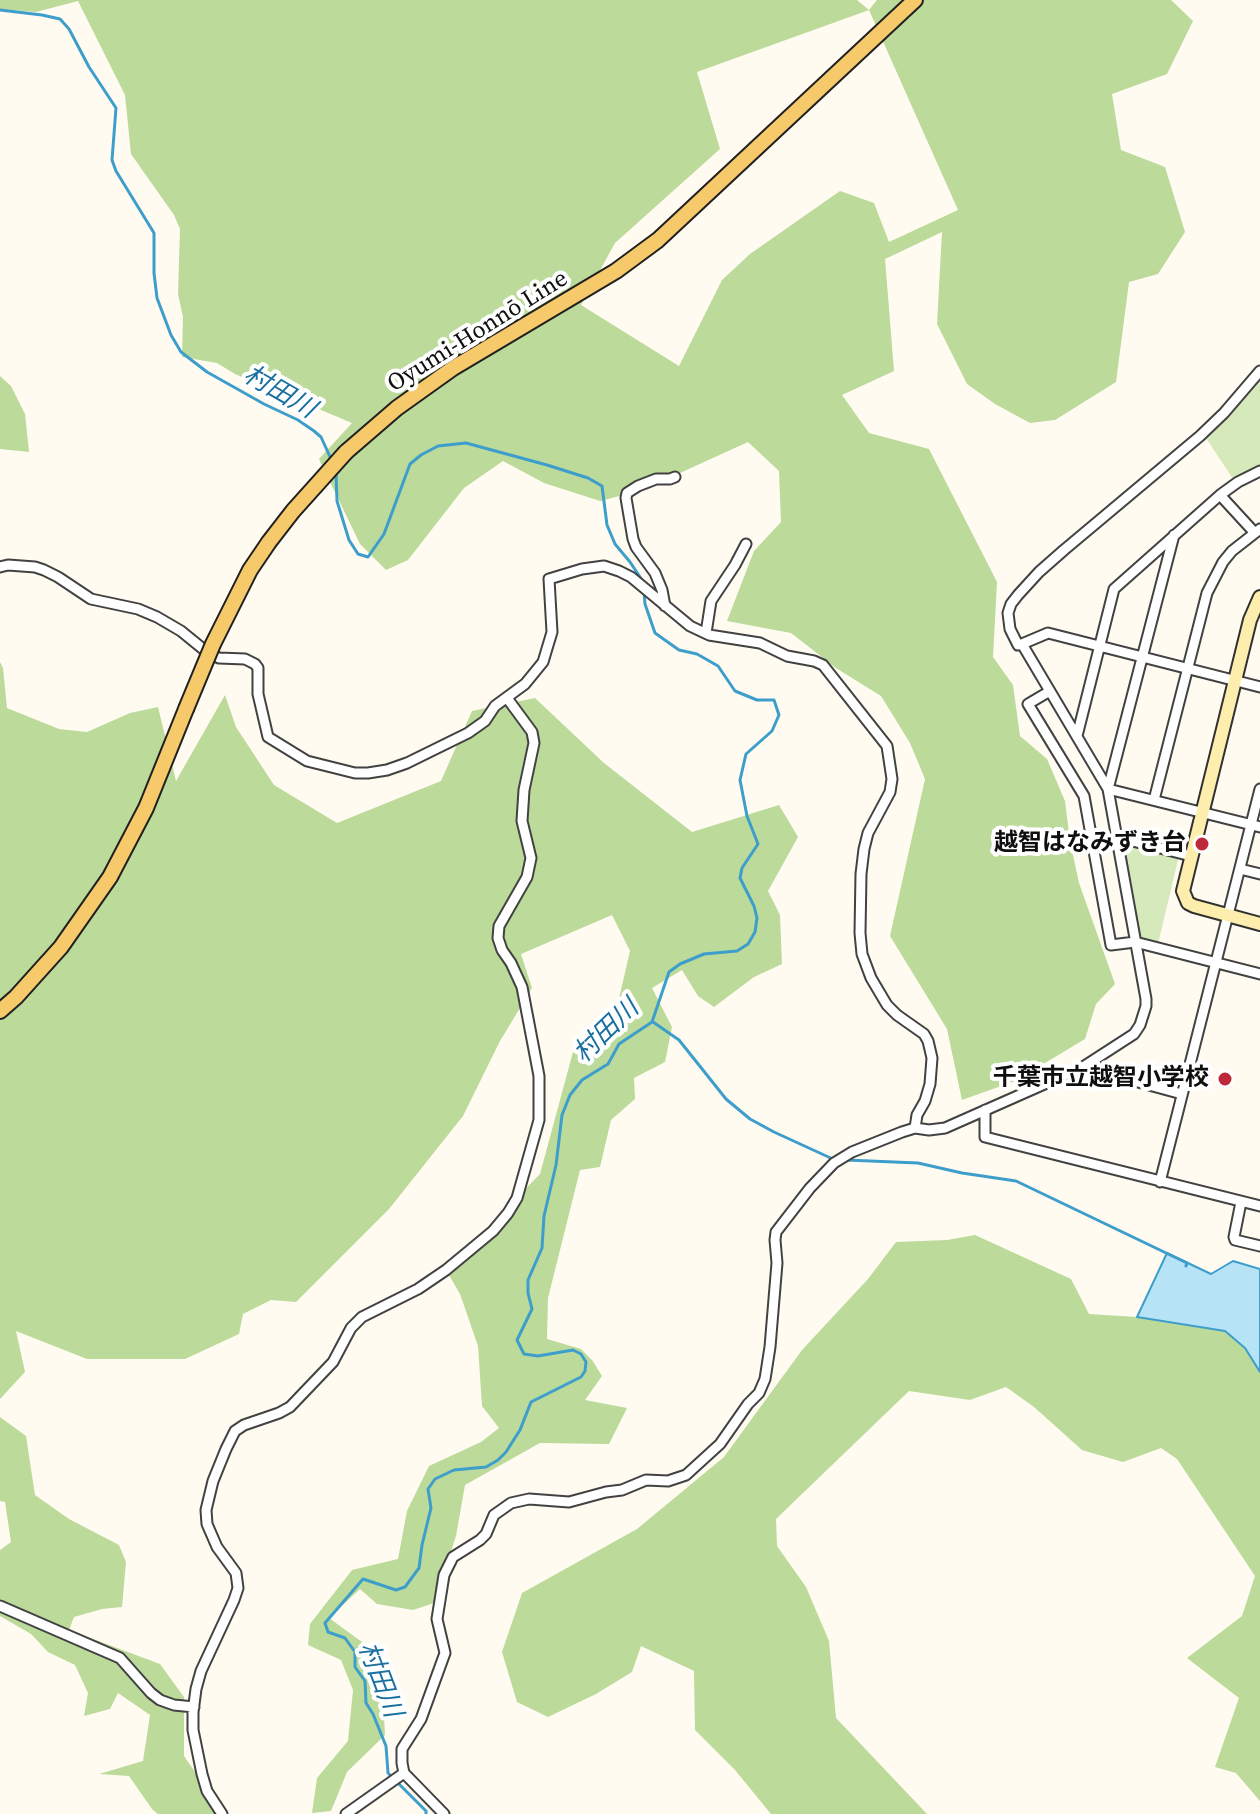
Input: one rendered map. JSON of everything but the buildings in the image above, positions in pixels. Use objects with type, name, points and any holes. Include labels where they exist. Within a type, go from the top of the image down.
[{"type":"main road","name":"Oyumi-Honnō Line","points":[[0,1011],[61,947],[110,877],[146,808],[213,644],[250,570],[293,511],[346,452],[397,408],[453,368],[582,293],[658,240],[915,0]]},
{"type":"street","points":[[1260,371],[1200,436],[1039,572],[1011,604],[1008,613],[1010,629],[1018,645],[1048,633],[1260,687]]},
{"type":"street","points":[[1077,736],[1114,589],[1220,495],[1260,471]]},
{"type":"street","points":[[662,604],[662,590],[655,573],[633,539],[626,498],[627,493],[638,486],[656,479],[675,477]]},
{"type":"street","points":[[1154,800],[1207,593],[1232,551],[1257,530],[1220,495]]},
{"type":"street","points":[[1108,789],[1174,535]]},
{"type":"street","points":[[706,633],[711,601],[746,544]]},
{"type":"street","points":[[0,567],[8,565],[44,570],[91,599],[138,609],[157,617],[219,658],[245,659],[255,664],[268,737],[307,761],[341,770],[368,773],[387,770],[468,733],[485,721],[495,706],[525,684],[543,662],[552,632],[549,579],[582,569],[604,566],[631,577],[690,626],[706,633],[760,643],[787,656],[823,665],[887,746],[892,779],[890,792],[868,833],[864,849],[860,933],[862,954],[871,978],[887,1005],[924,1034],[928,1041],[932,1058],[930,1084],[915,1128]]},
{"type":"street","points":[[1260,597],[1250,620],[1183,891],[1188,903],[1201,909],[1260,924]]},
{"type":"street","points":[[444,1814],[404,1773],[402,1749],[421,1719],[445,1653],[437,1619],[444,1575],[453,1557],[480,1540],[494,1515],[511,1503],[529,1499],[569,1502],[622,1490],[646,1480],[677,1480],[693,1470],[720,1444],[759,1393],[765,1379],[777,1263],[776,1232],[810,1188],[838,1160],[915,1128],[945,1128],[1083,1067],[1134,1034],[1144,1016],[1146,999],[1108,789],[1022,644]]},
{"type":"street","points":[[1050,691],[1028,704],[1084,796],[1111,945],[1135,942],[1260,974]]},
{"type":"street","points":[[222,1814],[207,1791],[193,1730],[196,1689],[201,1671],[238,1588],[236,1573],[211,1535],[206,1510],[213,1481],[235,1431],[290,1407],[333,1362],[351,1328],[362,1317],[418,1289],[493,1231],[517,1198],[539,1120],[535,1055],[522,987],[498,938],[499,926],[527,877],[531,858],[522,821],[524,790],[534,743],[532,732],[507,698]]},
{"type":"street","points":[[1108,789],[1256,826]]},
{"type":"street","points":[[1160,1182],[1240,869],[1256,826],[1260,789]]},
{"type":"street","points":[[1117,837],[1191,856]]},
{"type":"street","points":[[1240,869],[1260,874]]},
{"type":"street","points":[[1083,1067],[1182,1094]]},
{"type":"street","points":[[985,1110],[985,1137],[1260,1206]]},
{"type":"street","points":[[1241,1202],[1235,1240],[1260,1246]]},
{"type":"street","points":[[0,1606],[120,1658],[160,1700],[194,1707]]},
{"type":"street","points":[[346,1814],[404,1773]]},
{"type":"green space","points":[[0,0],[857,0],[869,10],[877,0],[1171,0],[1193,21],[1167,74],[1112,94],[1121,150],[1165,167],[1185,232],[1158,274],[1129,282],[1116,382],[1055,420],[1030,423],[967,384],[937,324],[942,232],[885,259],[894,371],[842,395],[869,433],[929,449],[997,582],[993,657],[1013,685],[1020,736],[1047,759],[1065,801],[1079,883],[1115,984],[1096,1004],[1085,1039],[1015,1081],[962,1100],[947,1029],[890,936],[925,779],[910,743],[881,696],[836,668],[791,633],[727,621],[754,551],[781,522],[779,471],[748,442],[680,473],[669,473],[639,491],[600,501],[544,483],[503,461],[464,488],[408,560],[386,570],[360,544],[319,459],[352,423],[235,374],[217,363],[182,357],[183,317],[178,294],[180,229],[174,215],[131,154],[125,95],[78,1],[36,12],[0,9]],"holes":[[[869,10],[958,210],[889,242],[874,203],[840,191],[750,254],[722,280],[679,366],[581,305],[615,243],[720,149],[697,72]]]},
{"type":"green space","points":[[0,376],[11,386],[25,414],[29,452],[0,449]]},
{"type":"green space","points":[[1260,377],[1260,466],[1233,479],[1204,435]]},
{"type":"green space","points":[[0,662],[7,708],[59,729],[87,732],[130,713],[158,707],[176,781],[225,695],[236,727],[274,785],[337,823],[441,781],[472,711],[535,698],[604,763],[692,832],[779,805],[798,837],[768,891],[780,915],[782,964],[754,977],[714,1007],[698,996],[682,970],[652,988],[672,1027],[665,1062],[634,1078],[635,1099],[611,1120],[600,1167],[580,1170],[548,1298],[547,1339],[581,1349],[602,1376],[585,1400],[627,1408],[609,1444],[540,1443],[465,1485],[456,1536],[434,1603],[413,1610],[377,1604],[360,1589],[329,1618],[362,1642],[382,1680],[385,1735],[347,1772],[331,1811],[312,1813],[317,1778],[348,1741],[353,1690],[341,1660],[308,1645],[310,1624],[352,1570],[398,1559],[407,1511],[429,1466],[481,1442],[499,1428],[482,1406],[478,1346],[460,1294],[446,1270],[540,1174],[573,1052],[614,1020],[630,951],[612,915],[521,954],[532,988],[500,1041],[463,1116],[389,1209],[296,1302],[271,1300],[243,1314],[239,1334],[185,1359],[87,1359],[16,1331],[25,1372],[0,1399]]},
{"type":"green space","points":[[1125,843],[1179,856],[1158,944],[1140,940],[1137,936],[1120,846]]},
{"type":"green space","points":[[975,1235],[1071,1279],[1089,1314],[1137,1317],[1225,1331],[1245,1348],[1260,1372],[1260,1801],[1236,1773],[1215,1767],[1239,1698],[1187,1658],[1242,1616],[1255,1576],[1177,1459],[1161,1448],[1123,1462],[1082,1450],[1034,1407],[1006,1387],[970,1400],[909,1391],[776,1519],[777,1546],[806,1587],[829,1641],[836,1718],[927,1814],[771,1814],[735,1770],[695,1730],[694,1671],[641,1646],[632,1672],[548,1717],[517,1702],[502,1652],[522,1593],[637,1529],[724,1457],[802,1350],[868,1279],[896,1242],[947,1240]]},
{"type":"green space","points":[[0,1417],[26,1436],[35,1495],[69,1519],[119,1545],[126,1562],[122,1607],[74,1617],[69,1630],[160,1664],[184,1697],[184,1756],[224,1814],[158,1814],[129,1776],[99,1774],[143,1761],[150,1715],[118,1693],[110,1709],[84,1716],[88,1693],[75,1665],[48,1652],[31,1634],[0,1616],[0,1550],[11,1542],[5,1502],[0,1501]]},
{"type":"water","points":[[1167,1253],[1211,1274],[1233,1261],[1260,1269],[1260,1372],[1245,1348],[1225,1331],[1137,1317]]},
{"type":"waterway","name":"村田川","points":[[0,10],[60,19],[116,108],[112,160],[154,233],[157,298],[181,352],[207,372],[314,431],[321,437],[331,459]]},
{"type":"waterway","name":"村田川","points":[[336,474],[337,501],[349,540],[358,554],[368,557],[384,534],[410,464],[438,446],[466,443],[588,478],[602,486],[607,525],[615,544],[643,585]]},
{"type":"waterway","name":"村田川","points":[[426,1814],[388,1773],[386,1746],[366,1703],[365,1681],[355,1667],[355,1652],[345,1638],[328,1632],[325,1623],[363,1579],[396,1590],[405,1587],[419,1568],[431,1508],[428,1489],[435,1479],[454,1470],[486,1467],[498,1460],[520,1430],[531,1402],[581,1377],[585,1371],[586,1362],[581,1354],[573,1350],[538,1356],[524,1354],[517,1340],[532,1309],[528,1280],[542,1248],[544,1216],[556,1165],[562,1115],[570,1095],[582,1080],[608,1064],[619,1044],[652,1022],[669,972],[704,954],[737,951],[748,944],[755,932],[757,918],[754,906],[740,878],[742,868],[758,844],[747,816],[740,780],[746,754],[772,731],[779,715],[774,700],[757,700],[735,691],[718,666],[697,654],[679,650],[655,633],[644,592]]},
{"type":"waterway","points":[[653,1022],[679,1040],[726,1099],[750,1119],[835,1160]]},
{"type":"waterway","points":[[846,1160],[918,1163],[1016,1181],[1187,1263],[1186,1266]]},
{"type":"place","name":"越智はなみずき台","points":[[1202,844]]},
{"type":"place","name":"千葉市立越智小学校","points":[[1225,1079]]}]
